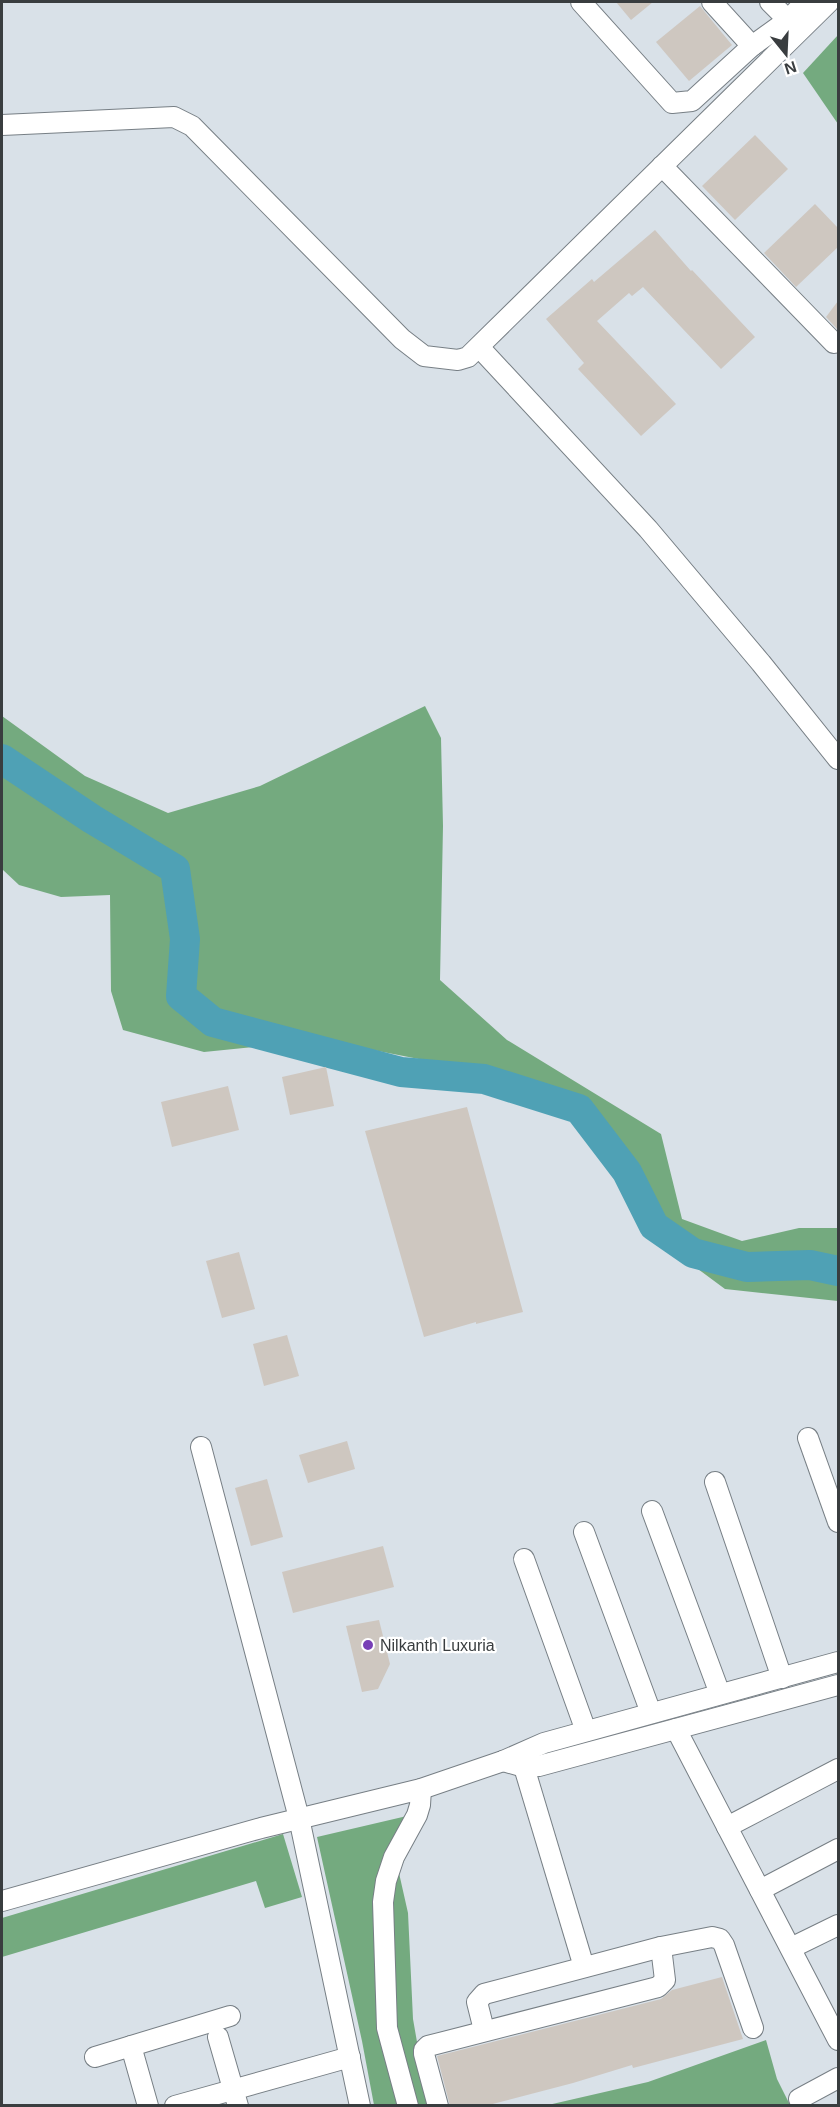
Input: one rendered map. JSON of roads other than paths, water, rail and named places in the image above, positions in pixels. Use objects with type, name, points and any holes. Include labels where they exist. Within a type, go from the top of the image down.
[{"type":"street","points":[[581,2],[672,103],[692,101],[759,41],[788,20],[805,2]]},
{"type":"street","points":[[712,2],[776,53]]},
{"type":"street","points":[[770,2],[788,20]]},
{"type":"street","points":[[2,125],[174,117],[192,126],[410,344],[424,356],[458,360],[468,357],[829,2]]},
{"type":"street","points":[[662,166],[834,343]]},
{"type":"street","points":[[478,347],[648,529],[838,759]]},
{"type":"street","points":[[808,1438],[838,1522]]},
{"type":"street","points":[[201,1447],[299,1818],[360,2106]]},
{"type":"street","points":[[715,1482],[782,1678]]},
{"type":"street","points":[[652,1511],[720,1694]]},
{"type":"street","points":[[584,1532],[651,1713]]},
{"type":"street","points":[[524,1559],[586,1731]]},
{"type":"street","points":[[2,1901],[299,1818],[421,1789],[504,1761],[543,1743],[838,1662]]},
{"type":"street","points":[[504,1761],[524,1767],[539,1766],[838,1685]]},
{"type":"street","points":[[676,1729],[791,1948],[830,2004],[838,2040]]},
{"type":"street","points":[[524,1767],[584,1967]]},
{"type":"street","points":[[727,1827],[838,1769]]},
{"type":"street","points":[[408,2106],[387,2028],[383,1902],[386,1881],[394,1857],[417,1815],[421,1789]]},
{"type":"street","points":[[760,1890],[838,1849]]},
{"type":"street","points":[[791,1948],[838,1924]]},
{"type":"street","points":[[484,2030],[477,2001],[484,1994],[660,1947],[712,1936],[720,1939],[724,1945],[753,2028]]},
{"type":"street","points":[[438,2106],[424,2050],[434,2043],[658,1987],[666,1980],[660,1947]]},
{"type":"street","points":[[95,2057],[230,2016]]},
{"type":"street","points":[[218,2037],[235,2098]]},
{"type":"street","points":[[131,2046],[148,2106]]},
{"type":"street","points":[[175,2106],[235,2098],[350,2057]]},
{"type":"street","points":[[798,2098],[838,2078]]},
{"type":"waterway","points":[[2,759],[92,819],[175,869],[185,939],[181,996],[213,1022],[401,1072],[484,1079],[579,1109],[627,1172],[654,1226],[693,1253],[747,1267],[810,1265],[838,1271]]},
{"type":"place","name":"Nilkanth Luxuria","points":[[368,1645]]}]
